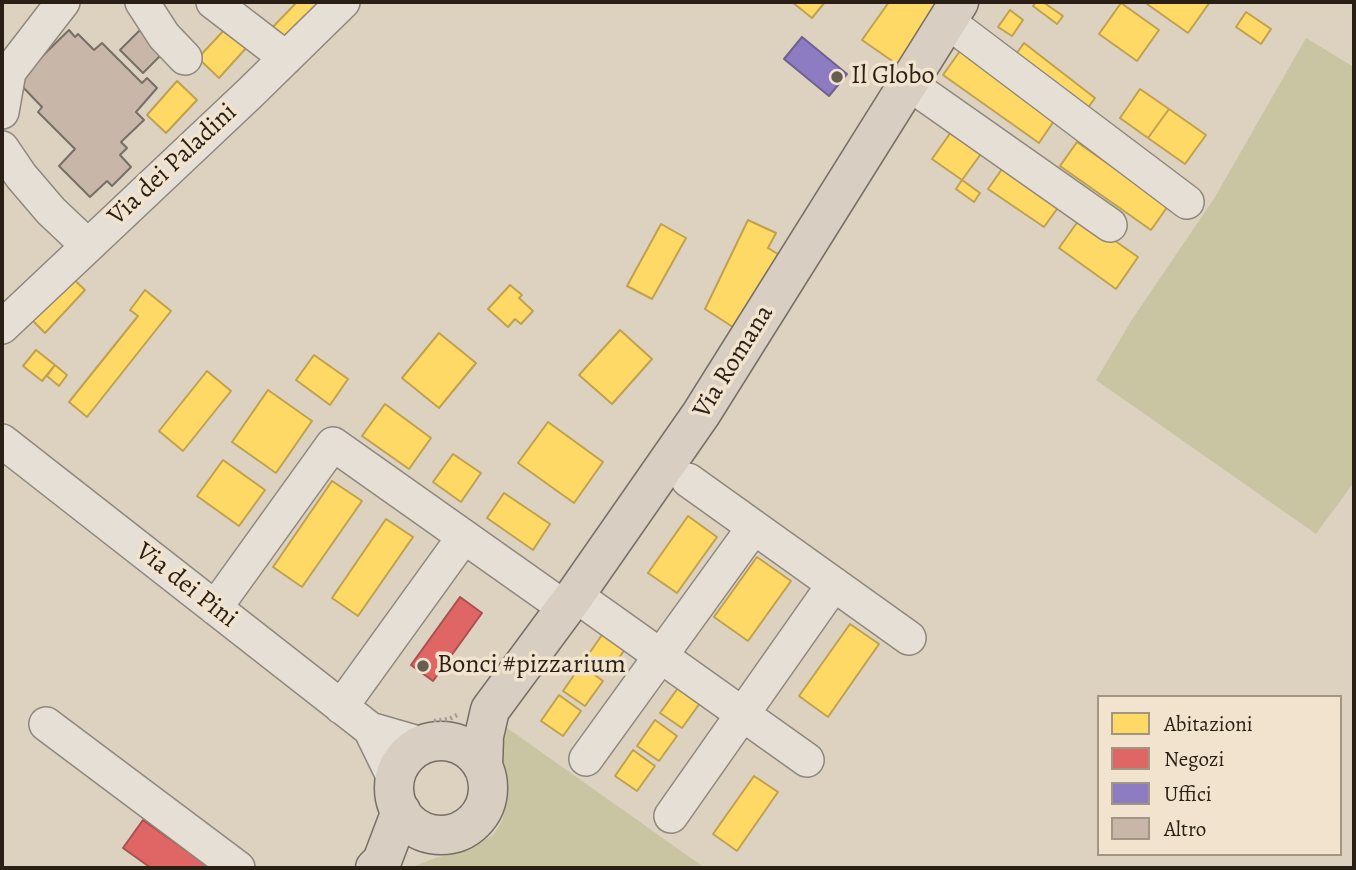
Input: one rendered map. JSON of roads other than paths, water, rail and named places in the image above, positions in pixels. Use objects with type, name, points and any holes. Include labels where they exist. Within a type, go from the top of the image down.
[{"type":"main road","name":"Via Romana","points":[[449,726],[570,602],[701,414],[953,11]]},
{"type":"main road","points":[[449,726],[484,767],[488,796],[483,810],[472,823],[457,833],[438,835],[379,864],[405,760],[449,726]]},
{"type":"main road","points":[[398,795],[405,818],[419,830],[438,835]]},
{"type":"street","points":[[2,112],[9,72],[63,2]]},
{"type":"street","points":[[142,2],[164,36],[185,58]]},
{"type":"street","points":[[213,2],[286,58]]},
{"type":"street","name":"Via dei Paladini","points":[[2,327],[342,2]]},
{"type":"street","points":[[953,11],[1187,202]]},
{"type":"street","points":[[908,83],[1110,225]]},
{"type":"street","points":[[2,148],[36,194],[87,245]]},
{"type":"street","name":"Via dei Pini","points":[[2,441],[370,729]]},
{"type":"street","points":[[215,608],[333,444],[463,538],[661,656],[807,760]]},
{"type":"street","points":[[688,480],[909,638]]},
{"type":"street","points":[[586,759],[754,527]]},
{"type":"street","points":[[341,707],[463,538]]},
{"type":"street","points":[[671,816],[834,584]]},
{"type":"street","points":[[46,724],[238,868]]},
{"type":"street","points":[[398,795],[370,729],[449,726]]},
{"type":"place","name":"Il Globo","points":[[837,77]]},
{"type":"place","name":"Bonci #pizzarium","points":[[423,666]]}]
